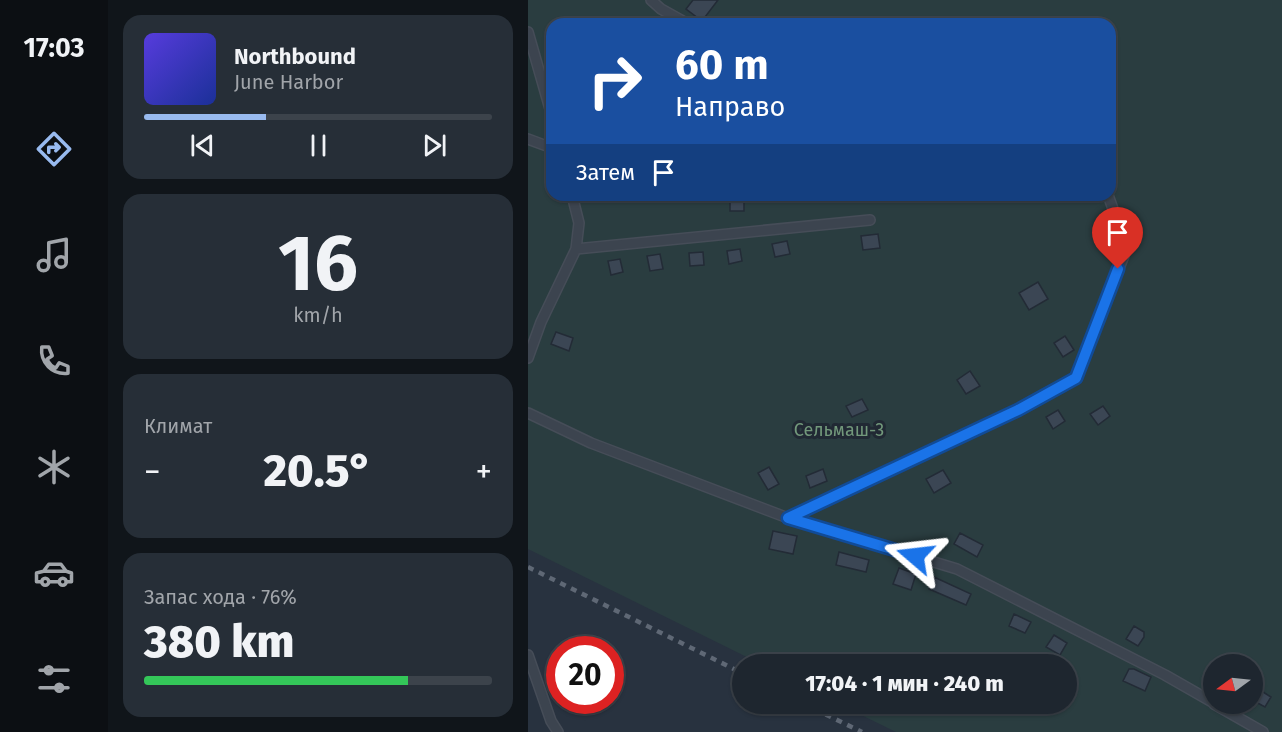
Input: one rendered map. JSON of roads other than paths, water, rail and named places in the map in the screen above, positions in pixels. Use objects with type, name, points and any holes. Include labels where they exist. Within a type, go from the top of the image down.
[{"type":"lane","points":[[651,0],[677,18]]},
{"type":"lane","points":[[528,32],[546,95]]},
{"type":"lane","points":[[528,139],[546,146]]},
{"type":"lane","points":[[528,358],[541,322],[576,249],[579,223],[574,201]]},
{"type":"lane","points":[[788,518],[1018,410],[1076,378],[1127,248],[1110,201]]},
{"type":"lane","points":[[576,249],[870,220]]},
{"type":"lane","points":[[528,413],[591,443],[788,518],[957,569],[1203,697]]},
{"type":"lane","points":[[528,655],[550,721],[558,732]]},
{"type":"lane","points":[[1233,714],[1263,732]]},
{"type":"railway","points":[[528,567],[732,668]]},
{"type":"railway","points":[[825,714],[862,732]]},
{"type":"park label","name":"Сельмаш-3","points":[[839,430]]}]
